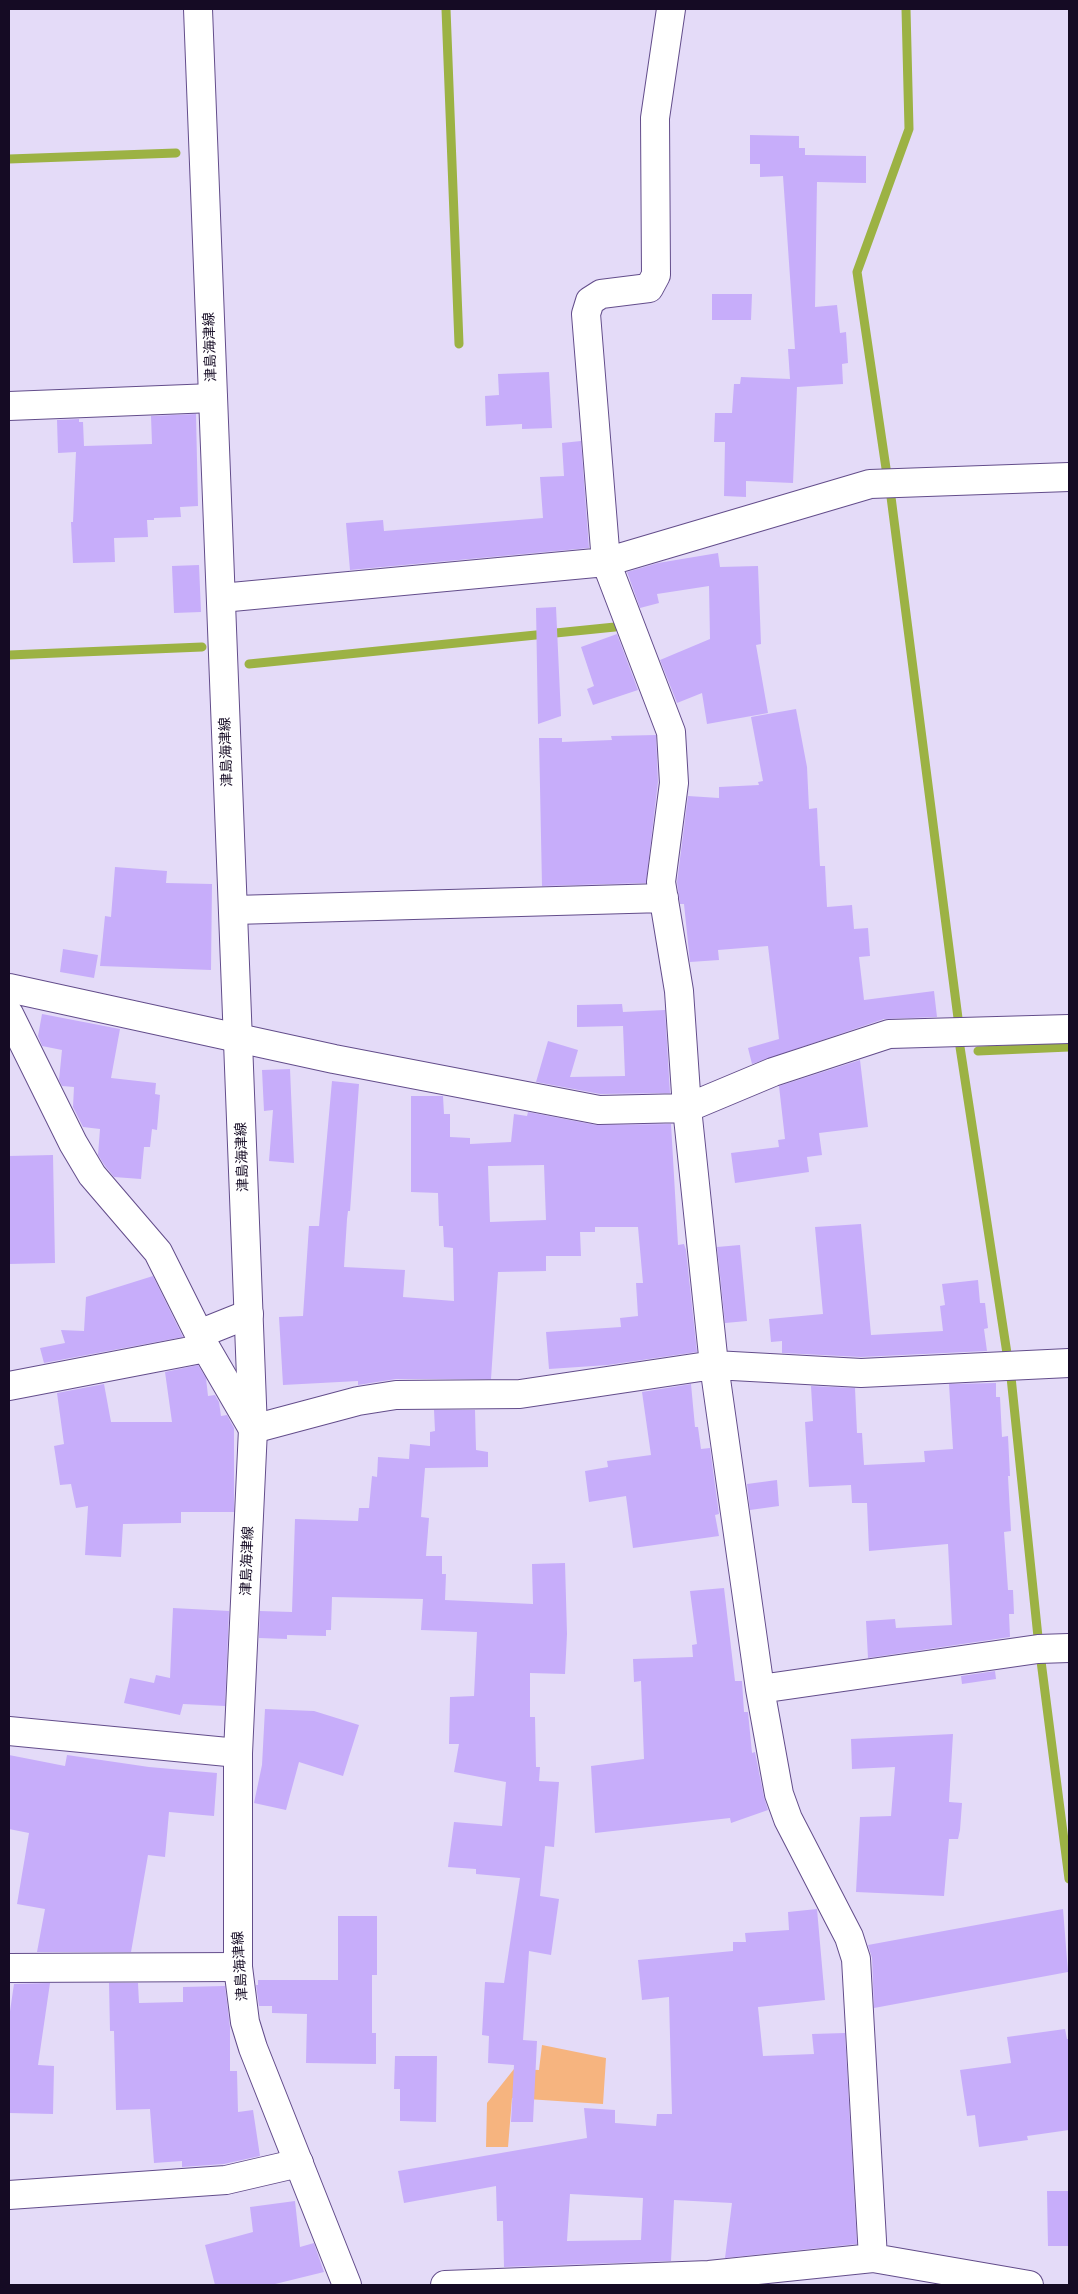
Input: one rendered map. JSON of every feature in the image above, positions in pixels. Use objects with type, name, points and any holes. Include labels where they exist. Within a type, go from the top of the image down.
[{"type":"street","name":"津島海津線","points":[[198,9],[253,1429],[238,1753],[238,1967],[245,2022],[347,2285]]},
{"type":"street","points":[[671,9],[655,118],[656,275],[649,288],[601,294],[590,301],[586,314],[606,562],[671,732],[674,783],[661,882],[679,991],[686,1108],[714,1365],[760,1689],[779,1794],[788,1819],[849,1937],[856,1959],[873,2258]]},
{"type":"street","points":[[9,406],[213,398]]},
{"type":"street","points":[[221,598],[606,562],[870,484],[1069,477]]},
{"type":"street","points":[[234,910],[664,898]]},
{"type":"street","points":[[9,988],[239,1039],[599,1110],[686,1108],[773,1072],[889,1034],[1069,1029]]},
{"type":"street","points":[[9,1014],[72,1143],[92,1175],[158,1252],[203,1341],[253,1429],[358,1401],[396,1395],[520,1394],[714,1365],[861,1372],[1069,1363]]},
{"type":"street","points":[[9,1386],[203,1341],[249,1314]]},
{"type":"street","points":[[760,1689],[1038,1649],[1069,1648]]},
{"type":"street","points":[[9,1731],[238,1753]]},
{"type":"street","points":[[9,1968],[238,1967]]},
{"type":"street","points":[[9,2195],[226,2180],[299,2163]]},
{"type":"street","points":[[445,2285],[709,2280],[873,2258],[1029,2285]]},
{"type":"shaded area","points":[[542,2045],[606,2058],[603,2104],[512,2098],[508,2147],[486,2147],[487,2103],[514,2069],[539,2070]]},
{"type":"building","points":[[750,135],[799,136],[799,148],[805,148],[805,155],[866,156],[866,183],[817,182],[815,307],[837,305],[840,333],[846,332],[848,363],[842,364],[843,384],[797,387],[793,483],[746,481],[746,497],[724,496],[725,442],[714,442],[715,413],[732,413],[734,384],[740,384],[741,377],[790,379],[788,349],[795,349],[783,176],[760,177],[760,164],[750,164]]},
{"type":"building","points":[[712,294],[752,294],[751,320],[712,320]]},
{"type":"building","points":[[549,372],[552,428],[522,429],[522,424],[486,426],[485,396],[499,395],[498,374]]},
{"type":"building","points":[[196,414],[198,506],[180,507],[181,517],[147,520],[148,537],[114,538],[115,562],[73,563],[71,522],[73,522],[76,452],[58,453],[57,420],[79,419],[79,422],[83,422],[84,446],[152,444],[151,416]]},
{"type":"building","points":[[581,441],[589,548],[350,570],[346,523],[383,520],[384,531],[543,518],[540,477],[564,476],[562,443]]},
{"type":"building","points":[[718,553],[720,567],[758,566],[761,644],[756,645],[768,713],[707,724],[702,693],[677,703],[660,660],[710,639],[709,586],[657,594],[659,603],[640,608],[627,572],[658,563]]},
{"type":"building","points":[[199,565],[201,612],[174,613],[172,566]]},
{"type":"building","points":[[556,607],[561,716],[538,724],[536,608]]},
{"type":"building","points":[[617,634],[638,690],[593,705],[587,689],[594,686],[581,647]]},
{"type":"building","points":[[796,709],[807,767],[809,809],[817,808],[820,866],[825,866],[827,907],[852,905],[854,929],[868,928],[870,956],[859,957],[864,1000],[934,991],[937,1017],[884,1019],[752,1064],[748,1048],[779,1039],[768,946],[718,950],[719,960],[690,962],[684,904],[680,904],[677,882],[688,796],[719,798],[719,787],[759,785],[758,782],[763,781],[751,717]]},
{"type":"building","points":[[656,735],[658,782],[646,883],[542,886],[539,738],[562,738],[562,742],[612,740],[611,736]]},
{"type":"building","points":[[115,867],[167,871],[166,883],[212,884],[211,970],[100,966],[105,916],[111,917]]},
{"type":"building","points":[[63,949],[98,955],[94,978],[60,972]]},
{"type":"building","points":[[622,1004],[623,1012],[665,1010],[670,1093],[600,1094],[536,1082],[548,1041],[578,1050],[570,1077],[625,1076],[623,1026],[577,1027],[577,1005]]},
{"type":"building","points":[[42,1014],[120,1029],[111,1078],[156,1083],[155,1094],[160,1095],[157,1130],[152,1129],[150,1147],[144,1147],[141,1179],[114,1177],[98,1155],[100,1129],[83,1127],[73,1107],[74,1087],[62,1086],[59,1080],[62,1050],[42,1046],[38,1036]]},
{"type":"building","points":[[860,1060],[868,1127],[819,1133],[822,1155],[807,1157],[809,1172],[735,1183],[731,1153],[779,1147],[778,1140],[785,1139],[779,1086]]},
{"type":"building","points":[[290,1069],[294,1163],[269,1161],[273,1110],[264,1111],[262,1070]]},
{"type":"building","points":[[332,1081],[359,1084],[344,1267],[405,1270],[403,1297],[454,1301],[453,1248],[444,1247],[443,1226],[439,1226],[438,1193],[411,1192],[411,1096],[443,1096],[444,1114],[450,1114],[450,1137],[470,1138],[470,1144],[511,1142],[514,1114],[527,1116],[528,1112],[596,1125],[671,1124],[678,1245],[684,1244],[686,1250],[697,1352],[608,1365],[549,1369],[546,1332],[621,1327],[620,1318],[638,1316],[636,1283],[643,1283],[638,1227],[595,1227],[595,1232],[580,1232],[581,1256],[546,1256],[546,1271],[498,1272],[491,1379],[396,1379],[358,1385],[358,1381],[283,1385],[279,1317],[303,1316],[309,1226],[319,1226]],"holes":[[[544,1165],[546,1220],[490,1222],[488,1166]]]},
{"type":"building","points":[[53,1155],[55,1263],[9,1264],[9,1156]]},
{"type":"building","points":[[861,1224],[871,1335],[943,1331],[940,1306],[945,1305],[942,1284],[978,1280],[980,1303],[985,1303],[988,1328],[984,1329],[987,1351],[861,1357],[782,1353],[782,1341],[771,1342],[769,1319],[823,1314],[815,1227]]},
{"type":"building","points":[[740,1245],[747,1321],[725,1323],[717,1247]]},
{"type":"building","points":[[153,1276],[183,1337],[44,1363],[40,1348],[65,1343],[61,1330],[84,1331],[86,1297]]},
{"type":"building","points":[[198,1365],[206,1378],[208,1396],[215,1395],[219,1402],[221,1416],[227,1415],[234,1428],[234,1512],[181,1512],[181,1523],[123,1524],[121,1557],[85,1555],[88,1506],[76,1508],[71,1484],[60,1485],[54,1446],[64,1444],[57,1393],[104,1384],[111,1422],[172,1422],[165,1372]]},
{"type":"building","points":[[996,1383],[996,1397],[1000,1397],[1002,1437],[1008,1436],[1011,1531],[1004,1532],[1008,1590],[1013,1590],[1014,1614],[1009,1614],[1010,1637],[868,1658],[866,1621],[895,1619],[896,1628],[952,1625],[948,1544],[869,1551],[867,1503],[852,1503],[851,1485],[809,1487],[805,1422],[813,1421],[811,1386],[855,1388],[857,1433],[862,1433],[864,1465],[925,1462],[924,1451],[953,1449],[949,1384]]},
{"type":"building","points":[[691,1384],[695,1427],[698,1427],[701,1449],[710,1448],[719,1514],[715,1515],[719,1536],[633,1548],[626,1496],[589,1502],[585,1471],[608,1467],[607,1461],[651,1455],[642,1392]]},
{"type":"building","points":[[434,1410],[475,1410],[476,1450],[488,1452],[488,1467],[425,1468],[421,1517],[429,1518],[426,1556],[442,1556],[442,1574],[446,1574],[445,1600],[533,1604],[532,1564],[565,1563],[567,1634],[565,1674],[530,1673],[530,1717],[535,1717],[536,1767],[540,1767],[539,1781],[559,1782],[554,1847],[545,1846],[540,1896],[559,1899],[551,1955],[529,1951],[523,2040],[537,2041],[533,2122],[511,2122],[514,2065],[488,2063],[489,2036],[482,2035],[485,1982],[504,1983],[520,1878],[476,1874],[476,1869],[448,1867],[454,1822],[502,1826],[506,1782],[454,1772],[459,1744],[449,1744],[450,1697],[474,1696],[477,1632],[421,1630],[423,1599],[332,1597],[331,1630],[326,1630],[326,1636],[287,1635],[287,1639],[259,1638],[260,1611],[292,1612],[295,1519],[358,1521],[359,1508],[369,1508],[372,1476],[377,1477],[378,1457],[409,1459],[410,1444],[430,1446],[430,1432],[435,1431]]},
{"type":"building","points":[[777,1480],[779,1506],[750,1510],[747,1484]]},
{"type":"building","points":[[724,1588],[735,1681],[742,1681],[744,1712],[748,1712],[752,1753],[755,1752],[768,1810],[731,1823],[730,1818],[595,1833],[591,1766],[644,1759],[641,1681],[634,1682],[633,1659],[693,1657],[692,1645],[697,1644],[690,1591]]},
{"type":"building","points":[[173,1608],[229,1611],[225,1706],[183,1704],[180,1715],[124,1703],[130,1678],[154,1683],[156,1675],[170,1678]]},
{"type":"building","points":[[995,1671],[996,1679],[962,1684],[961,1676]]},
{"type":"building","points":[[265,1709],[314,1711],[359,1725],[343,1776],[299,1762],[286,1810],[254,1803],[262,1765]]},
{"type":"building","points":[[953,1734],[949,1802],[962,1803],[958,1839],[949,1839],[944,1896],[856,1892],[860,1817],[891,1816],[895,1767],[852,1769],[851,1739]]},
{"type":"building","points":[[9,1755],[65,1766],[67,1755],[149,1767],[217,1773],[214,1816],[169,1812],[165,1857],[148,1855],[131,1952],[37,1952],[45,1909],[17,1904],[29,1833],[9,1829]]},
{"type":"building","points":[[817,1909],[825,2000],[758,2007],[763,2056],[814,2054],[812,2034],[845,2033],[857,2244],[725,2258],[732,2203],[674,2200],[671,2261],[504,2267],[503,2221],[497,2221],[496,2186],[404,2203],[398,2171],[587,2138],[584,2108],[615,2110],[615,2123],[656,2126],[657,2114],[672,2114],[669,1997],[642,2000],[638,1960],[733,1951],[733,1942],[746,1942],[745,1933],[789,1930],[788,1912]],"holes":[[[570,2194],[643,2198],[641,2240],[567,2241]]]},
{"type":"building","points":[[1063,1909],[1068,1972],[874,2008],[872,1958],[868,1945]]},
{"type":"building","points":[[338,1916],[377,1916],[377,1975],[372,1975],[372,2033],[376,2033],[376,2064],[306,2063],[307,2014],[272,2013],[272,2006],[259,2006],[256,1985],[258,1985],[258,1980],[338,1980]]},
{"type":"building","points":[[50,1983],[38,2065],[54,2066],[53,2114],[9,2113],[9,2018],[14,1984]]},
{"type":"building","points":[[109,1983],[138,1983],[139,2003],[183,2002],[183,1987],[225,1986],[230,2027],[230,2071],[237,2071],[238,2112],[253,2110],[260,2156],[224,2164],[182,2167],[182,2161],[154,2163],[150,2109],[116,2110],[114,2031],[110,2031]]},
{"type":"building","points":[[1065,2029],[1067,2039],[1069,2039],[1069,2130],[1027,2136],[1028,2140],[979,2147],[975,2115],[967,2116],[960,2070],[1011,2063],[1007,2037]]},
{"type":"building","points":[[395,2056],[437,2056],[436,2122],[400,2121],[400,2089],[394,2089]]},
{"type":"building","points":[[1047,2191],[1069,2191],[1069,2246],[1048,2246]]},
{"type":"building","points":[[295,2201],[300,2247],[314,2243],[324,2272],[271,2285],[215,2285],[205,2245],[253,2232],[250,2207]]},
{"type":"waterway","points":[[446,9],[459,344]]},
{"type":"waterway","points":[[887,475],[857,272],[909,129],[906,9]]},
{"type":"waterway","points":[[9,159],[176,153]]},
{"type":"waterway","points":[[891,497],[958,1018]]},
{"type":"waterway","points":[[249,664],[615,627]]},
{"type":"waterway","points":[[9,655],[202,647]]},
{"type":"waterway","points":[[960,1047],[1008,1360]]},
{"type":"waterway","points":[[978,1051],[1069,1047]]},
{"type":"waterway","points":[[1011,1377],[1038,1637]]},
{"type":"waterway","points":[[1041,1661],[1069,1879]]}]
